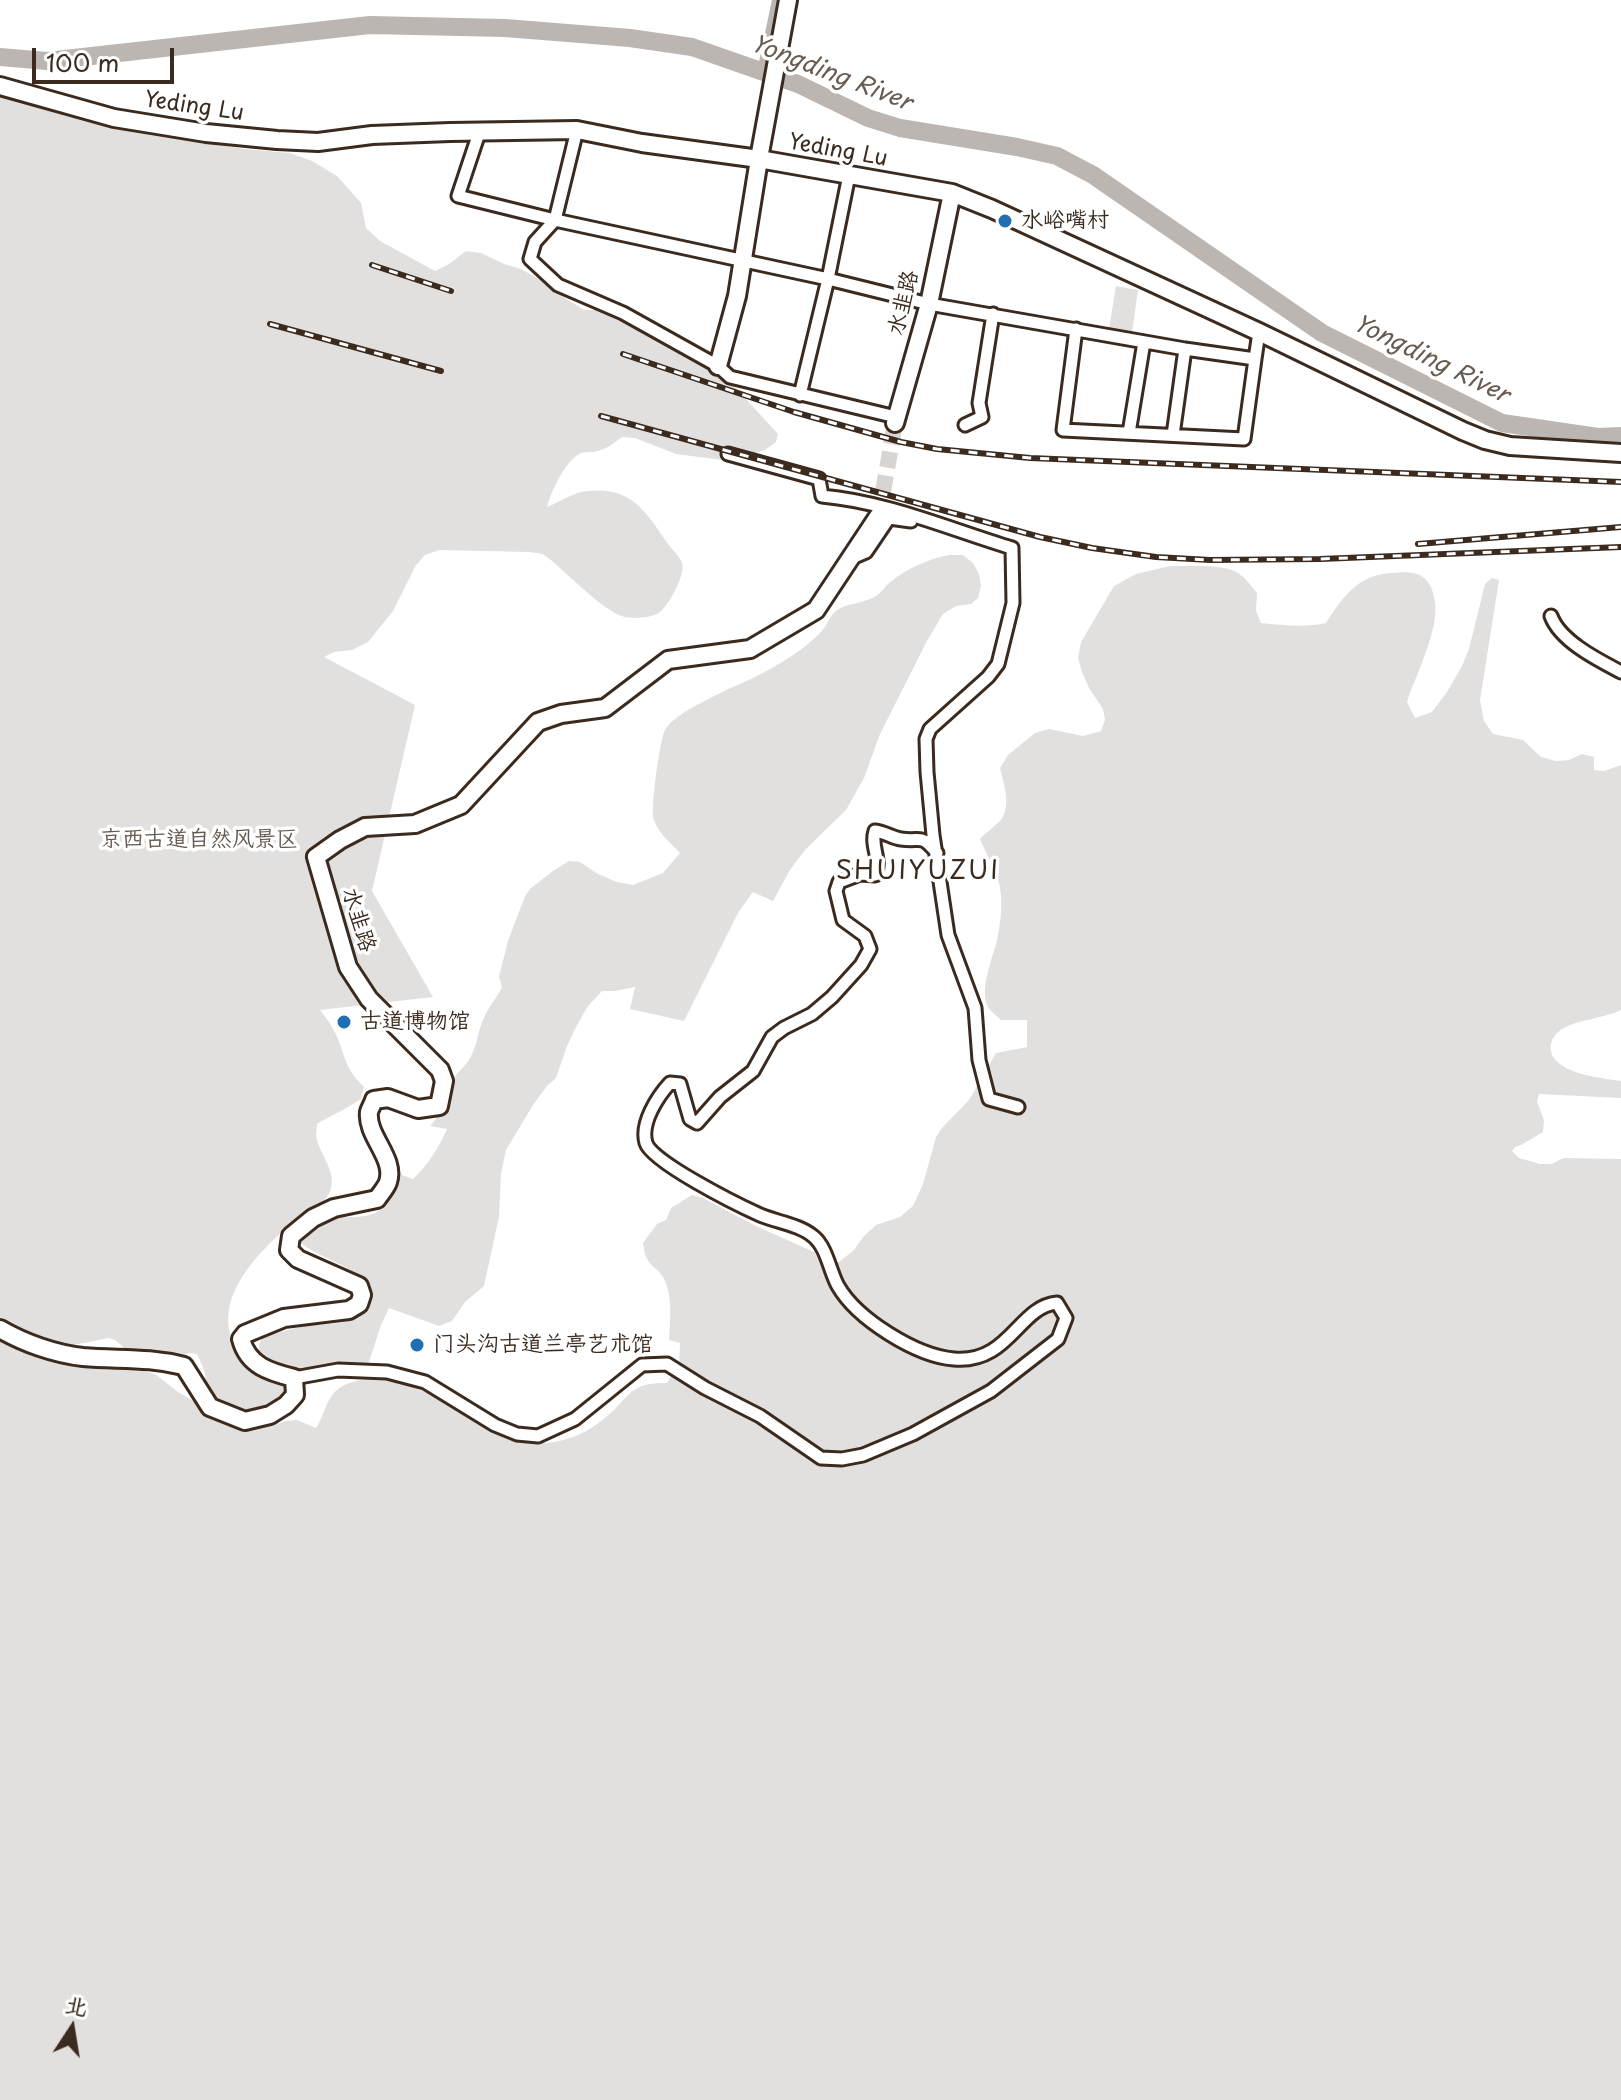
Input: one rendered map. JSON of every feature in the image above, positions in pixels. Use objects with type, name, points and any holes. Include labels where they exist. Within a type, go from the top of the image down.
[{"type":"street","points":[[718,366],[737,296],[788,0]]},
{"type":"street","name":"Yeding Lu","points":[[0,86],[114,118],[206,133],[318,142],[372,135],[577,130],[642,143],[759,156],[952,193],[1259,332],[1485,440],[1510,446],[1621,453]]},
{"type":"street","points":[[480,130],[458,196],[929,304],[1255,359]]},
{"type":"street","points":[[577,130],[555,220],[535,242],[530,259],[558,285],[623,313],[718,366],[730,377],[896,420]]},
{"type":"street","points":[[800,395],[849,175]]},
{"type":"street","name":"水韭路","points":[[896,420],[929,304],[952,193]]},
{"type":"street","points":[[965,425],[982,417],[979,403],[993,314]]},
{"type":"street","points":[[1076,329],[1063,430],[1244,439],[1259,332]]},
{"type":"street","points":[[1129,433],[1144,342]]},
{"type":"street","points":[[1173,435],[1185,349]]},
{"type":"street","points":[[728,454],[819,479],[822,496],[910,514],[1012,548],[1013,603],[998,664],[988,677],[939,719],[926,739],[933,835],[948,935],[975,1008],[979,1060],[989,1099],[1018,1107]]},
{"type":"street","name":"水韭路","points":[[294,1378],[265,1370],[250,1359],[241,1339],[245,1334],[284,1318],[349,1310],[359,1304],[362,1295],[359,1286],[298,1259],[289,1250],[291,1236],[313,1218],[334,1208],[377,1199],[384,1188],[389,1179],[388,1165],[371,1128],[369,1112],[374,1100],[388,1098],[418,1109],[439,1106],[444,1081],[440,1070],[369,999],[348,967],[316,857],[365,827],[415,824],[461,805],[538,722],[561,714],[605,708],[668,660],[750,649],[816,610],[879,515]]},
{"type":"street","points":[[851,558],[866,552],[889,518],[934,523]]},
{"type":"street","points":[[1551,616],[1555,627],[1572,642],[1621,672]]},
{"type":"street","points":[[0,1329],[46,1348],[80,1357],[158,1360],[184,1366],[210,1407],[245,1421],[270,1415],[286,1405],[295,1395],[294,1378],[338,1370],[387,1372],[425,1382],[495,1425],[517,1434],[538,1436],[575,1419],[642,1365],[667,1364],[705,1388],[760,1416],[821,1458],[842,1459],[863,1455],[913,1434],[991,1391],[1058,1339],[1066,1318],[1057,1303],[1048,1304],[1030,1317],[1000,1346],[987,1354],[955,1359],[932,1355],[900,1341],[848,1301],[815,1238],[757,1214],[680,1173],[650,1152],[645,1142],[645,1132],[656,1099],[670,1083],[680,1084],[690,1119],[697,1123],[720,1097],[753,1071],[772,1037],[812,1014],[861,965],[870,949],[865,936],[843,920],[836,891],[839,882],[860,874],[875,875],[879,867],[873,837],[875,831],[898,839],[920,838],[937,853]]},
{"type":"green space","name":"京西古道自然风景区","points":[[0,95],[150,135],[290,153],[312,161],[337,176],[361,203],[366,228],[380,241],[435,271],[466,251],[481,253],[521,269],[584,310],[613,313],[713,369],[732,384],[778,434],[776,442],[765,450],[730,461],[676,454],[635,438],[622,437],[602,450],[575,456],[565,469],[547,507],[582,492],[602,491],[627,497],[645,512],[680,558],[683,568],[676,589],[657,614],[633,618],[616,614],[543,554],[439,550],[425,555],[416,565],[393,611],[368,642],[352,650],[334,652],[324,657],[415,705],[372,891],[433,997],[320,1010],[336,1036],[351,1072],[364,1087],[361,1099],[317,1124],[316,1136],[331,1175],[329,1194],[267,1246],[241,1279],[233,1296],[228,1315],[230,1334],[239,1353],[258,1372],[286,1386],[290,1395],[268,1409],[250,1415],[202,1396],[205,1375],[197,1354],[176,1357],[130,1353],[108,1338],[69,1346],[53,1343],[30,1336],[0,1317]]},
{"type":"green space","points":[[1116,286],[1138,290],[1132,333],[1109,329]]},
{"type":"green space","points":[[949,555],[963,555],[973,563],[981,586],[978,598],[971,604],[956,606],[943,614],[880,734],[864,778],[846,810],[805,850],[773,901],[753,892],[738,913],[684,1021],[630,1009],[635,987],[602,991],[588,1006],[567,1046],[556,1078],[533,1105],[506,1150],[501,1174],[499,1217],[484,1286],[465,1302],[452,1321],[439,1326],[389,1308],[369,1362],[359,1366],[294,1369],[272,1366],[260,1355],[262,1337],[300,1327],[349,1321],[363,1310],[371,1286],[355,1273],[299,1242],[310,1227],[324,1219],[365,1216],[383,1208],[391,1195],[395,1162],[402,1175],[413,1179],[432,1156],[447,1129],[430,1126],[441,1110],[454,1078],[471,1056],[485,1015],[502,987],[499,977],[508,941],[531,888],[569,861],[580,862],[598,874],[633,885],[663,873],[680,853],[658,829],[653,814],[661,746],[665,730],[671,722],[790,657],[819,634],[837,610],[880,593],[910,569]]},
{"type":"green space","points":[[1170,566],[1212,566],[1234,571],[1257,593],[1256,611],[1261,623],[1294,626],[1326,623],[1348,594],[1369,578],[1400,572],[1421,576],[1430,585],[1435,613],[1430,639],[1407,702],[1415,718],[1432,712],[1447,692],[1469,649],[1485,584],[1492,578],[1499,580],[1480,700],[1484,721],[1493,734],[1523,740],[1541,757],[1556,761],[1569,760],[1582,754],[1594,757],[1594,770],[1604,771],[1621,765],[1621,1010],[1568,1026],[1557,1033],[1551,1044],[1557,1062],[1566,1068],[1589,1076],[1621,1081],[1621,1098],[1539,1094],[1537,1102],[1544,1120],[1543,1132],[1512,1151],[1519,1158],[1540,1164],[1552,1164],[1563,1158],[1621,1159],[1621,2100],[0,2100],[0,1340],[36,1353],[155,1374],[178,1392],[252,1431],[297,1420],[316,1428],[336,1391],[358,1380],[377,1379],[416,1388],[516,1438],[546,1443],[592,1428],[641,1386],[667,1383],[679,1364],[680,1343],[669,1340],[668,1288],[649,1262],[643,1243],[657,1224],[666,1220],[671,1208],[692,1195],[703,1198],[814,1252],[823,1267],[839,1262],[876,1225],[900,1217],[913,1206],[923,1184],[936,1137],[969,1100],[996,1053],[1027,1047],[1027,1020],[1001,1020],[989,1009],[985,991],[998,935],[1001,901],[996,874],[980,839],[1000,821],[1006,809],[1000,768],[1008,755],[1035,733],[1049,729],[1083,736],[1101,731],[1105,720],[1103,709],[1082,672],[1078,658],[1081,642],[1114,586],[1136,574]]},
{"type":"waterway","points":[[762,72],[777,0]]},
{"type":"waterway","name":"Yongding River","points":[[0,57],[47,61],[370,25],[505,28],[630,38],[692,47],[798,84],[868,118],[900,128],[1057,156],[1093,175],[1322,333],[1502,423],[1598,437],[1621,436]]},
{"type":"tunnel","points":[[879,515],[895,423]]},
{"type":"railway","points":[[372,265],[451,291]]},
{"type":"railway","points":[[270,324],[441,371]]},
{"type":"railway","points":[[623,354],[794,412],[937,449],[1030,458],[1621,482]]},
{"type":"railway","points":[[601,416],[1040,537],[1156,557],[1320,559],[1621,547]]},
{"type":"railway","points":[[1418,544],[1621,527]]},
{"type":"place","name":"水峪嘴村","points":[[1005,221]]},
{"type":"place","name":"古道博物馆","points":[[344,1022]]},
{"type":"place","name":"门头沟古道兰亭艺术馆","points":[[417,1345]]},
{"type":"district","name":"SHUIYUZUI","points":[[918,872]]}]
